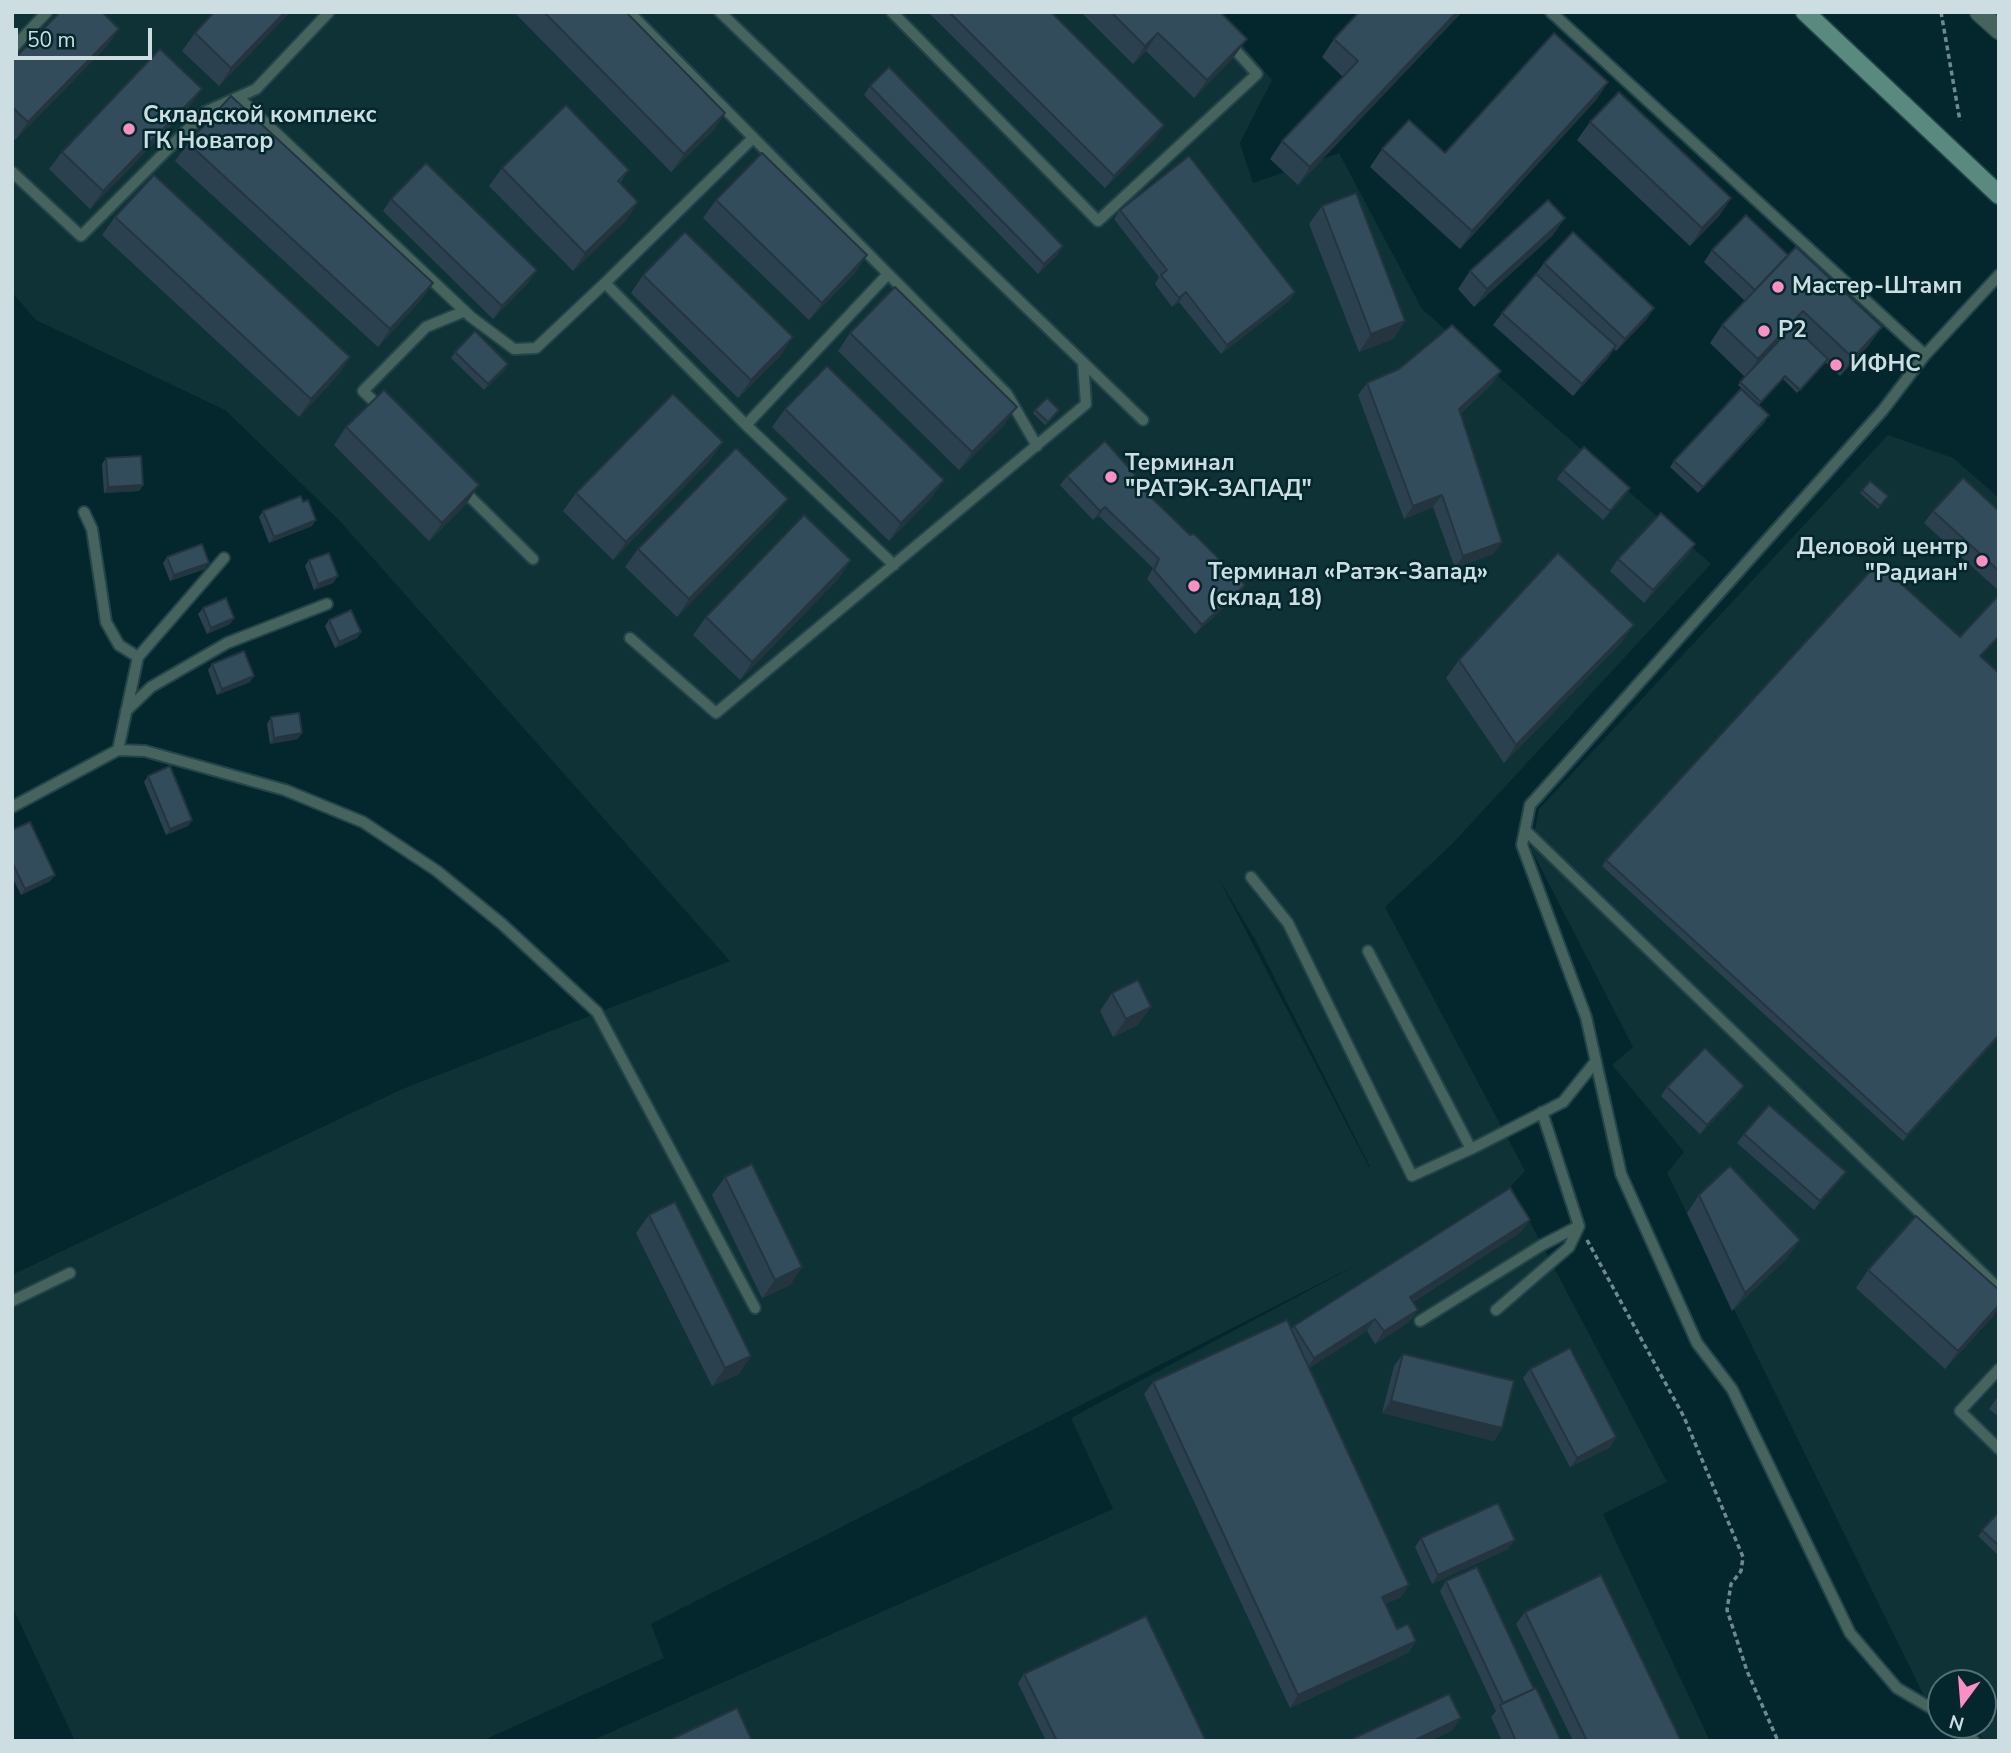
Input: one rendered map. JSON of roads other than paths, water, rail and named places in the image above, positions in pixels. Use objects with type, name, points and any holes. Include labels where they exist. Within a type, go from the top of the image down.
[{"type":"main road","points":[[1805,12],[1999,195]]},
{"type":"street","points":[[1979,12],[1999,30]]},
{"type":"lane","points":[[12,49],[47,12]]},
{"type":"lane","points":[[12,172],[80,236],[205,112],[256,89],[329,12]]},
{"type":"lane","points":[[629,12],[1007,394],[1037,446]]},
{"type":"lane","points":[[720,12],[1143,420]]},
{"type":"lane","points":[[892,12],[1098,220],[1256,74],[1220,33]]},
{"type":"lane","points":[[1551,12],[1925,355]]},
{"type":"lane","points":[[238,97],[466,311],[514,349],[536,348],[753,138]]},
{"type":"lane","points":[[746,425],[888,274]]},
{"type":"lane","points":[[1927,1706],[1897,1688],[1850,1633],[1732,1390],[1697,1343],[1621,1174],[1586,1017],[1521,845],[1530,805],[1883,411],[1925,355],[1999,275]]},
{"type":"lane","points":[[606,283],[746,425],[894,565]]},
{"type":"lane","points":[[392,419],[363,391],[426,327],[466,311]]},
{"type":"lane","points":[[630,638],[716,713],[1086,404],[1083,362]]},
{"type":"lane","points":[[448,475],[533,559]]},
{"type":"lane","points":[[84,512],[92,530],[106,622],[119,645],[138,657]]},
{"type":"lane","points":[[118,750],[138,657],[224,558]]},
{"type":"lane","points":[[126,711],[152,687],[227,643],[327,604]]},
{"type":"lane","points":[[12,807],[118,750],[145,751],[285,790],[363,822],[437,871],[502,923],[597,1012],[755,1308]]},
{"type":"lane","points":[[1525,830],[1999,1289]]},
{"type":"lane","points":[[1251,877],[1288,923],[1412,1175],[1471,1149],[1568,1098],[1596,1061]]},
{"type":"lane","points":[[1368,951],[1471,1149]]},
{"type":"lane","points":[[1496,1310],[1569,1247],[1579,1226],[1542,1112]]},
{"type":"lane","points":[[1420,1321],[1542,1245],[1579,1226]]},
{"type":"lane","points":[[12,1301],[70,1273]]},
{"type":"lane","points":[[1999,1369],[1960,1410],[1999,1449]]},
{"type":"place","name":"Складской комплекс ГК Новатор","points":[[129,129]]},
{"type":"place","name":"Мастер-Штамп","points":[[1778,287]]},
{"type":"place","name":"Р2","points":[[1764,331]]},
{"type":"place","name":"ИФНС","points":[[1836,365]]},
{"type":"place","name":"Терминал \"РАТЭК-ЗАПАД\"","points":[[1111,477]]},
{"type":"place","name":"Деловой центр \"Радиан\"","points":[[1982,561]]},
{"type":"place","name":"Терминал «Ратэк-Запад» (склад 18)","points":[[1194,586]]}]
